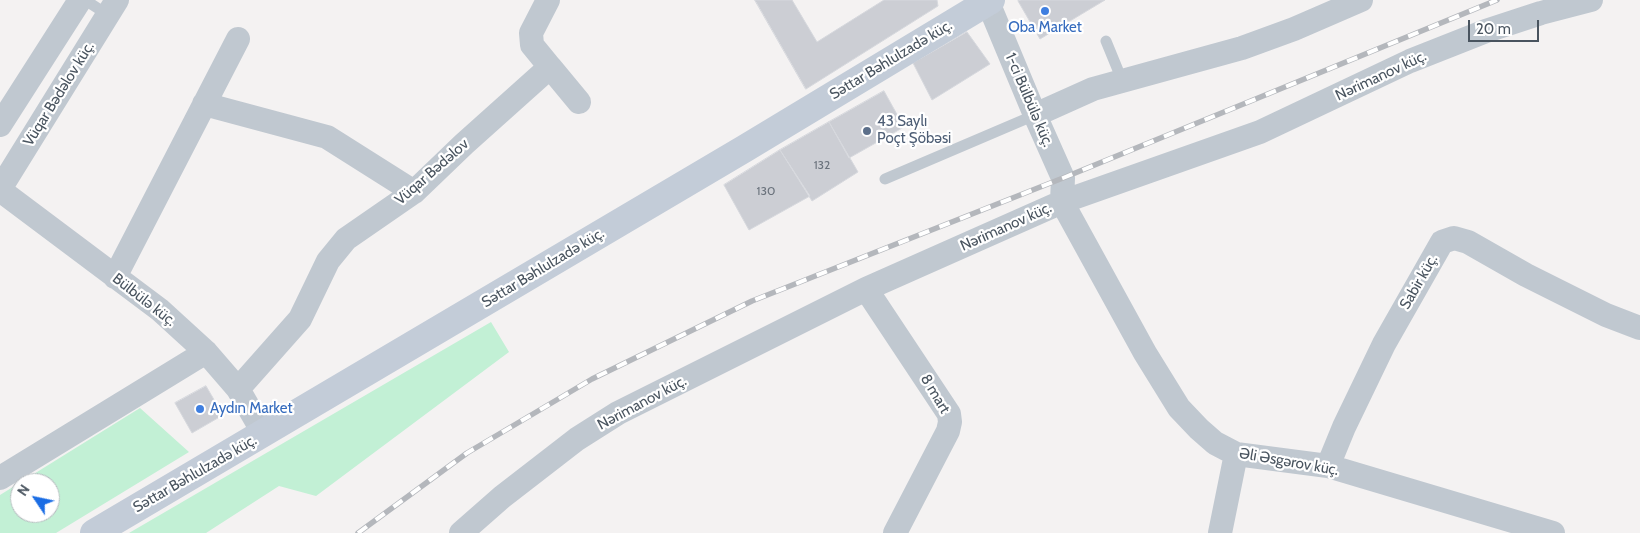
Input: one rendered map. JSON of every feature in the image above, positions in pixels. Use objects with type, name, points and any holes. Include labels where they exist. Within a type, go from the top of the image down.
[{"type":"main road","name":"Səttar Bəhlulzadə küç.","points":[[94,533],[264,434],[989,1]]},
{"type":"street","points":[[0,125],[80,0]]},
{"type":"street","points":[[548,0],[531,33],[532,44],[579,102]]},
{"type":"street","points":[[1035,115],[1093,89],[1242,48],[1294,29],[1361,0]]},
{"type":"street","name":"Nərimanov küç.","points":[[461,533],[502,497],[576,439],[618,413],[866,289],[1062,202],[1260,132],[1410,61],[1541,12],[1591,0]]},
{"type":"street","name":"1-ci Bülbülə küç.","points":[[989,1],[1035,115],[1063,178],[1062,202]]},
{"type":"street","name":"Vüqar Bədəlov küç.","points":[[0,189],[113,7]]},
{"type":"street","points":[[115,277],[238,40]]},
{"type":"street","name":"Vüqar Bədəlov","points":[[238,389],[300,319],[328,261],[346,239],[414,192],[464,144],[550,67]]},
{"type":"street","points":[[204,104],[327,137],[414,192]]},
{"type":"street","name":"Bülbülə küç.","points":[[0,189],[160,310],[206,352],[238,389],[264,434]]},
{"type":"street","name":"Əli Əsgərov küç.","points":[[1062,202],[1145,353],[1179,408],[1198,429],[1215,443],[1236,454],[1328,466],[1553,533]]},
{"type":"street","name":"Sabir küç.","points":[[1328,466],[1344,427],[1384,344],[1442,242],[1454,238],[1468,242],[1526,275],[1606,316],[1640,328]]},
{"type":"street","name":"8 mart","points":[[866,289],[949,414],[950,422],[948,431],[895,533]]},
{"type":"street","points":[[0,478],[206,352]]},
{"type":"street","points":[[1220,533],[1236,454]]},
{"type":"lane","points":[[85,0],[113,7]]},
{"type":"lane","points":[[1106,41],[1122,80]]},
{"type":"lane","points":[[885,179],[1035,115]]},
{"type":"green space","points":[[491,322],[509,352],[316,496],[279,486],[206,533],[129,533]]},
{"type":"green space","points":[[140,408],[189,452],[56,533],[0,533],[0,495],[10,489],[10,523],[60,523],[60,473],[35,473]]},
{"type":"building","points":[[755,0],[792,0],[817,42],[884,0],[937,0],[938,6],[806,89]]},
{"type":"building","points":[[1105,0],[1040,39],[1018,1]]},
{"type":"building","points":[[967,32],[990,64],[932,100],[913,63]]},
{"type":"building","points":[[884,91],[904,127],[849,158],[829,122]]},
{"type":"building","points":[[829,122],[858,172],[812,201],[780,150]]},
{"type":"building","points":[[780,150],[810,196],[749,230],[724,185]]},
{"type":"building","points":[[206,386],[223,415],[192,433],[175,403]]},
{"type":"railway","points":[[358,533],[467,453],[592,379],[752,301],[1063,178],[1497,0]]},
{"type":"place","name":"Oba Market","points":[[1045,11]]},
{"type":"place","name":"43 Saylı Poçt Şöbəsi","points":[[867,131]]},
{"type":"place","name":"Aydın Market","points":[[200,409]]}]
